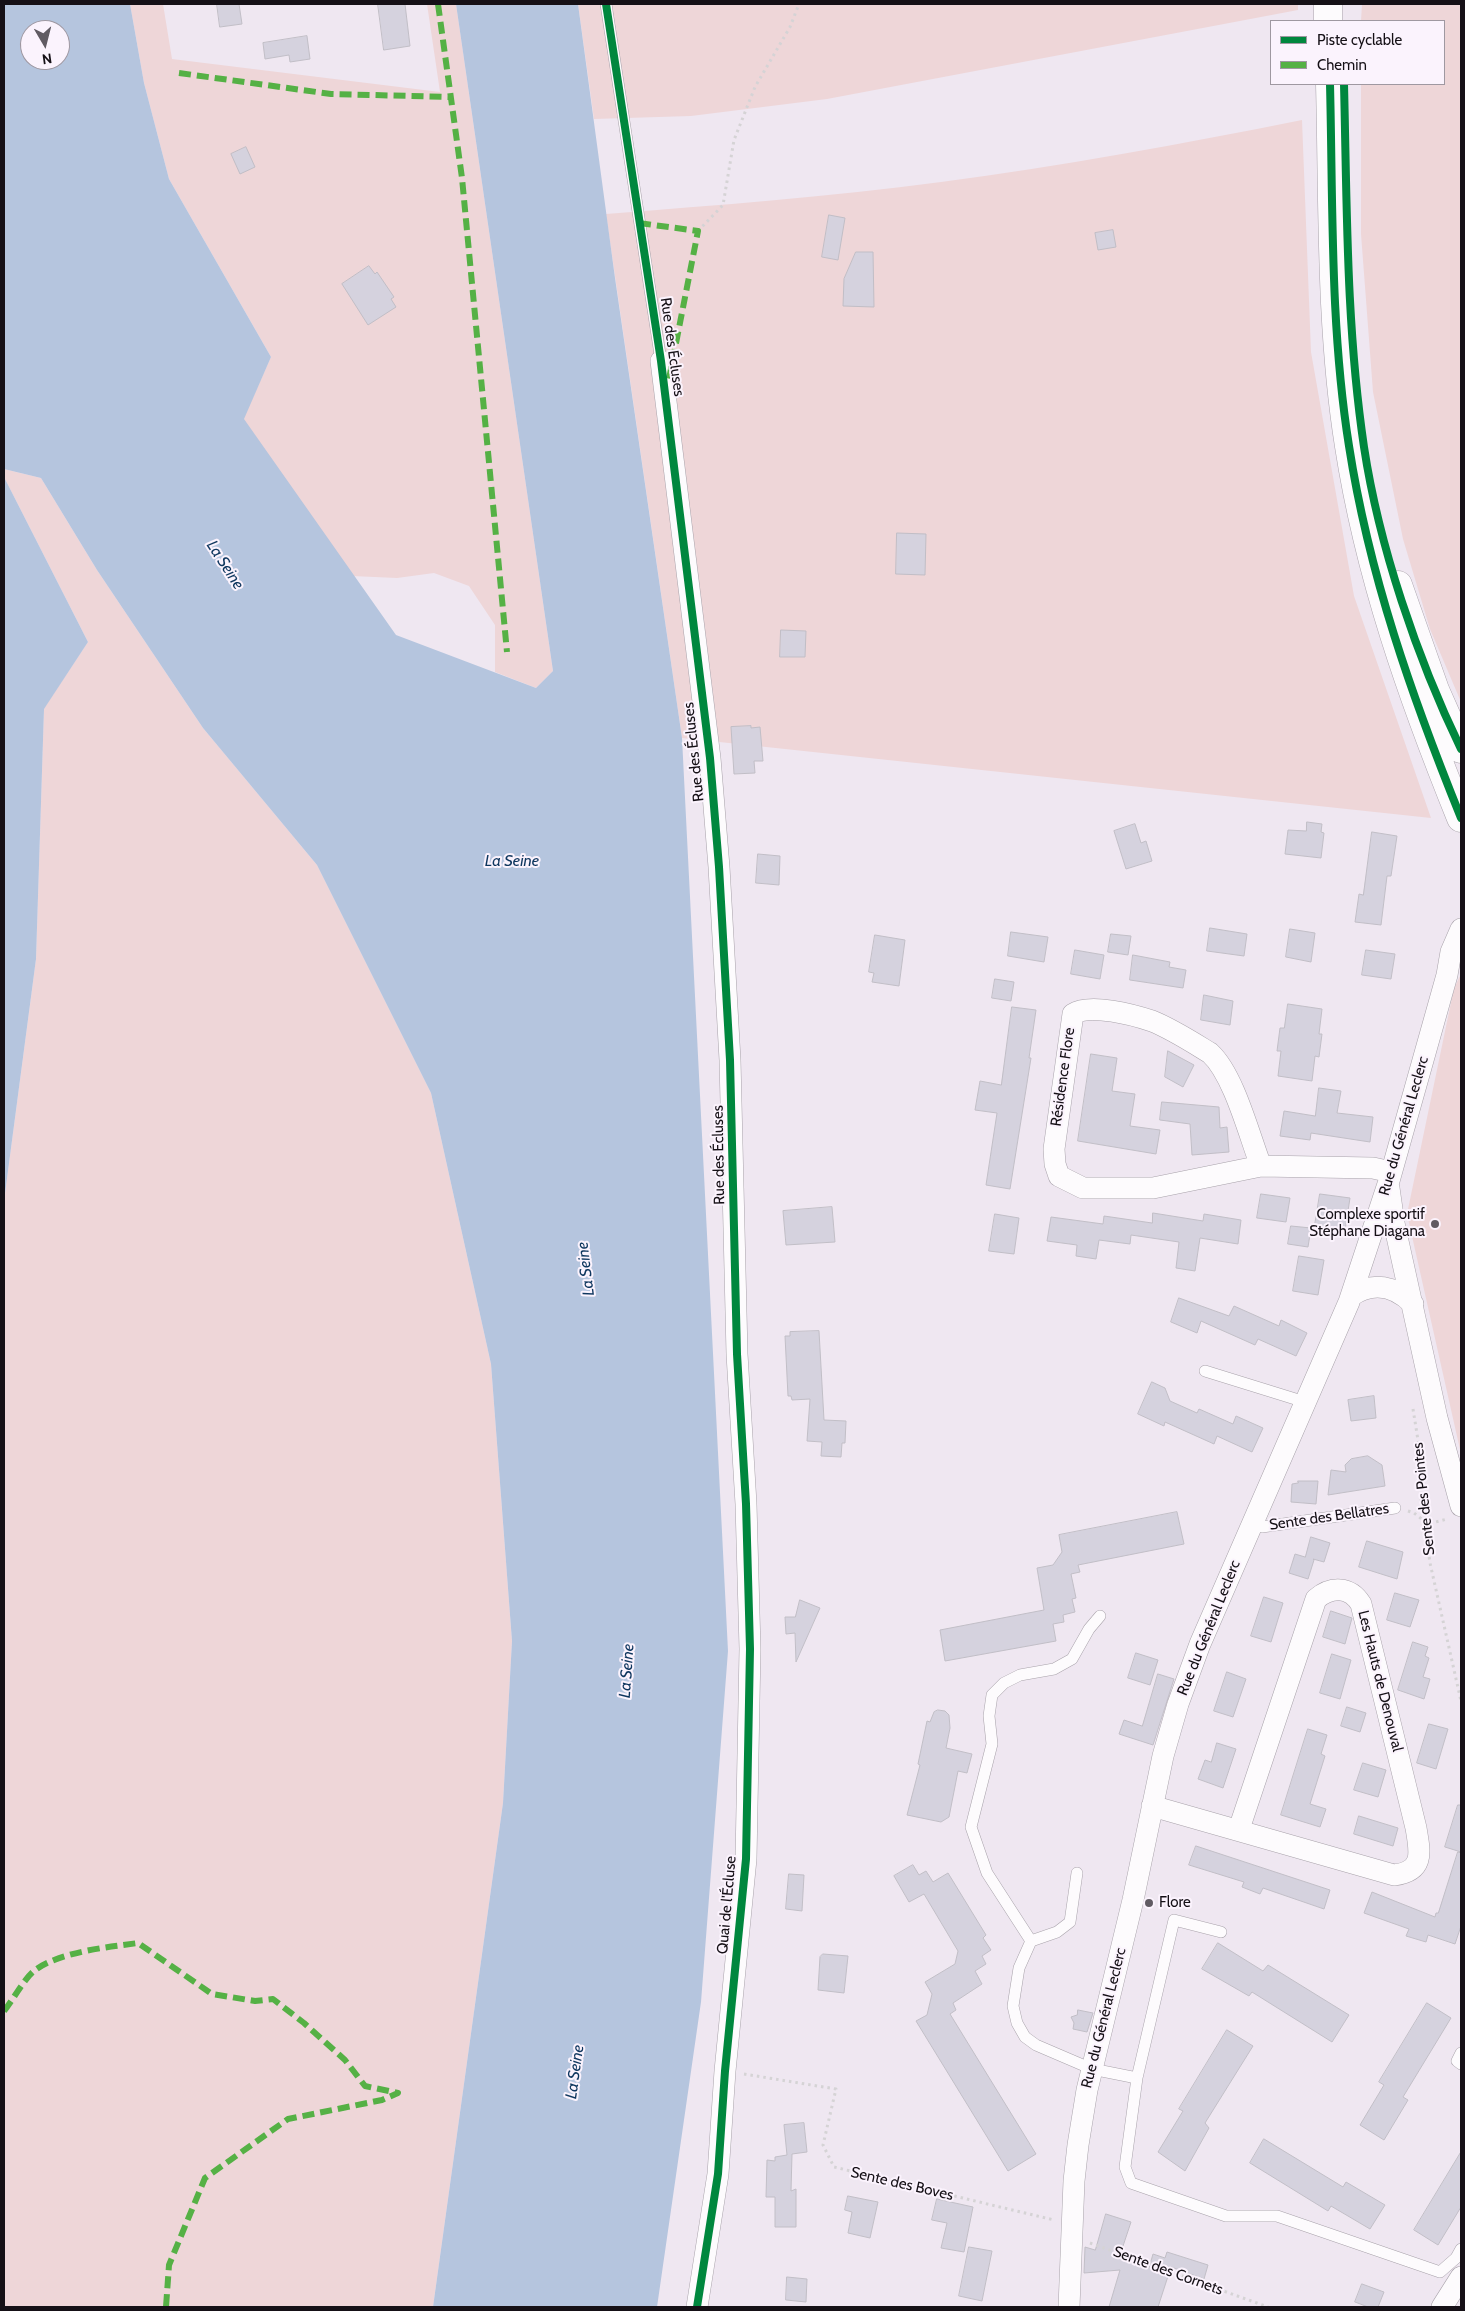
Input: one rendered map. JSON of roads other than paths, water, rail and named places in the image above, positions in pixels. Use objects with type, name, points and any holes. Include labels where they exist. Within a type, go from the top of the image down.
[{"type":"main road","points":[[1328,4],[1328,20]]},
{"type":"main road","points":[[1341,4],[1342,20]]},
{"type":"main road","points":[[1330,85],[1337,332],[1350,454],[1366,531],[1389,620],[1409,684],[1461,818]]},
{"type":"main road","points":[[1344,85],[1349,298],[1364,449],[1395,576],[1435,690],[1461,749]]},
{"type":"street","name":"Rue des Écluses","points":[[661,360],[710,758],[719,867],[730,1060],[737,1354],[746,1504]]},
{"type":"street","name":"Rue du Général Leclerc","points":[[1069,2307],[1071,2232],[1078,2145],[1092,2069],[1134,1900],[1163,1756],[1178,1704],[1200,1644],[1352,1296],[1390,1177],[1447,974],[1451,952],[1461,929]]},
{"type":"street","name":"Rue du Général Leclerc","points":[[1447,974],[1461,958]]},
{"type":"street","name":"Résidence Flore","points":[[1261,1166],[1227,1078],[1218,1060],[1210,1053],[1153,1022],[1084,1008],[1073,1014],[1054,1149],[1055,1164],[1059,1176],[1083,1188],[1154,1188],[1261,1166],[1373,1168],[1390,1177]]},
{"type":"street","points":[[1390,1177],[1394,1224],[1457,1512]]},
{"type":"street","points":[[1352,1296],[1367,1288],[1387,1287],[1404,1295],[1413,1304]]},
{"type":"street","name":"Quai de l'Écluse","points":[[697,2307],[718,2174],[725,2071],[746,1859],[750,1650],[746,1504]]},
{"type":"street","name":"Les Hauts de Denouval","points":[[1152,1806],[1394,1875],[1408,1872],[1418,1862],[1420,1851],[1416,1828],[1361,1604],[1357,1597],[1346,1590],[1327,1591],[1316,1599],[1238,1830]]},
{"type":"street","points":[[1442,2307],[1461,2277]]},
{"type":"lane","name":"Rue des Écluses","points":[[606,4],[661,360]]},
{"type":"lane","points":[[1205,1370],[1305,1402]]},
{"type":"lane","name":"Sente des Bellatres","points":[[1252,1522],[1262,1527],[1395,1508]]},
{"type":"lane","points":[[1031,1941],[987,1873],[972,1827],[992,1744],[988,1716],[992,1695],[1004,1683],[1020,1675],[1054,1669],[1072,1659],[1089,1629],[1100,1616]]},
{"type":"lane","points":[[1077,1873],[1070,1922],[1057,1932],[1031,1941],[1019,1968],[1013,2006],[1017,2023],[1025,2037],[1036,2045],[1092,2069],[1137,2078]]},
{"type":"lane","points":[[1221,1932],[1174,1920],[1137,2078],[1125,2167],[1131,2183],[1226,2216],[1277,2216],[1440,2272],[1456,2258],[1461,2249]]},
{"type":"lane","points":[[1461,2053],[1457,2061],[1461,2064]]},
{"type":"water","name":"La Seine","points":[[4,4],[130,4],[144,83],[169,179],[271,357],[244,419],[396,635],[536,688],[553,671],[456,4],[578,4],[615,278],[682,738],[728,1651],[701,2002],[657,2307],[433,2307],[503,1803],[512,1641],[491,1364],[431,1093],[317,865],[203,728],[97,570],[41,478],[4,469]]},
{"type":"water","points":[[4,477],[88,642],[44,709],[36,959],[4,1201]]},
{"type":"place","name":"Complexe sportif Stéphane Diagana","points":[[1435,1224]]},
{"type":"place","name":"Flore","points":[[1149,1903]]}]
